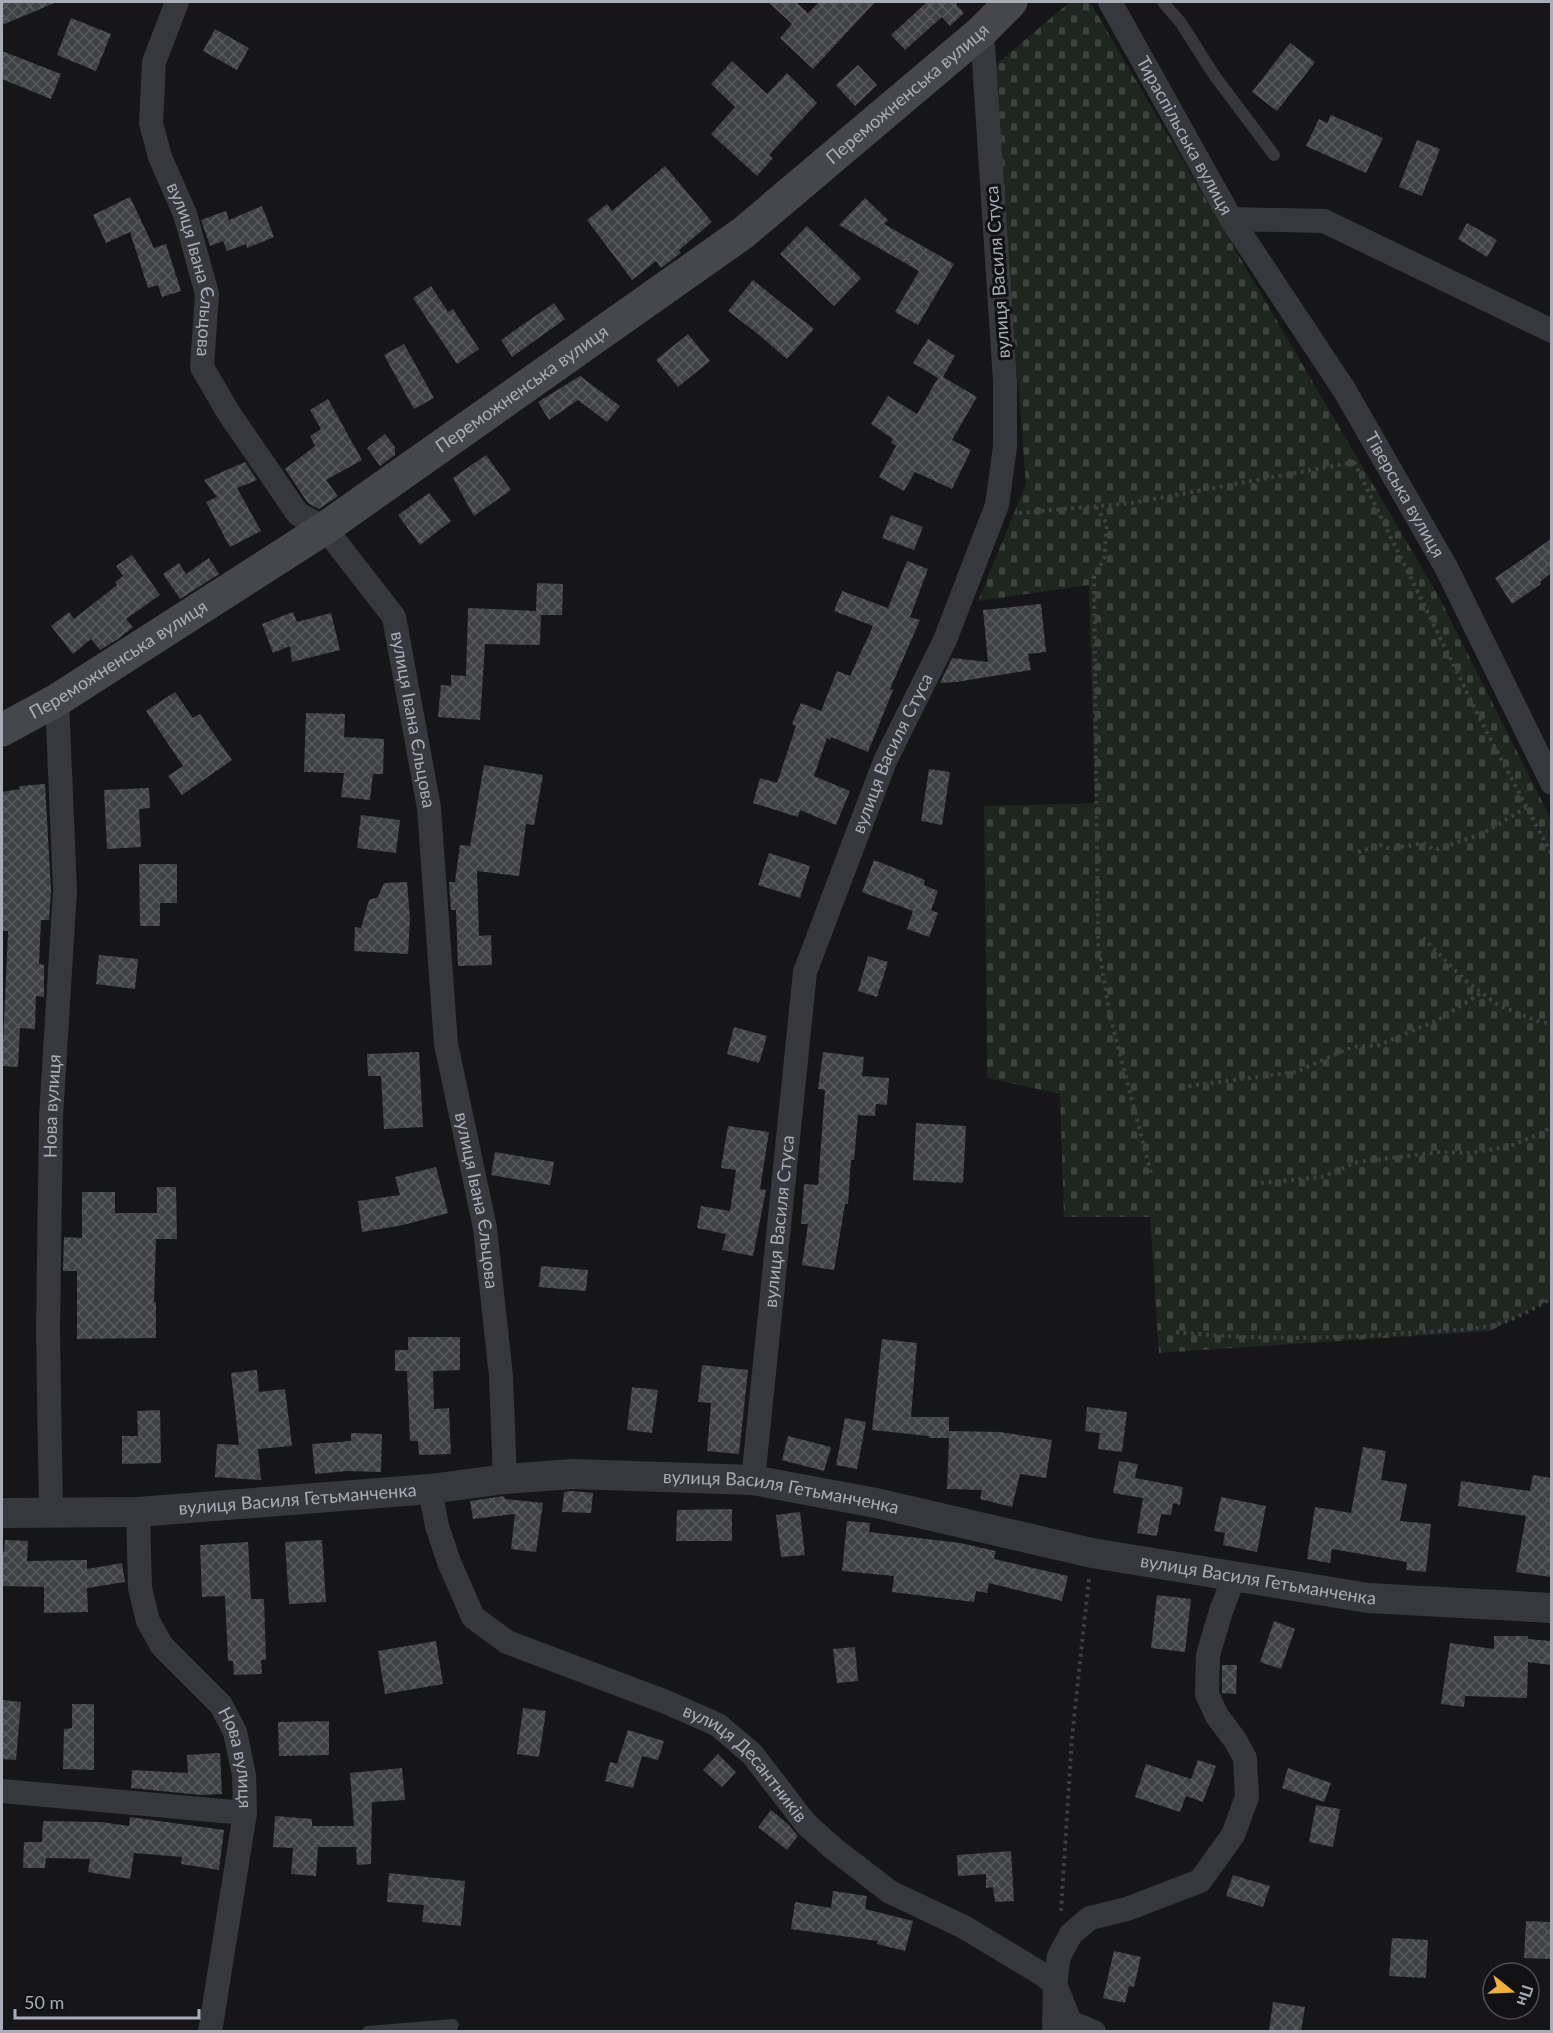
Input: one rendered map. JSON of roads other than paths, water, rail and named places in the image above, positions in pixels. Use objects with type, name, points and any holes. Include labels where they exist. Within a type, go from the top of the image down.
[{"type":"main road","name":"Переможненська вулиця","points":[[2,730],[57,700],[324,528],[743,233],[982,31],[1011,2]]},
{"type":"street","name":"вулиця Івана Єльцова","points":[[177,2],[154,62],[151,123],[160,157],[185,214],[207,294],[202,367],[228,412],[298,514],[324,528],[394,617],[429,808],[446,1044],[485,1228],[501,1376],[505,1479]]},
{"type":"street","name":"Тираспільська вулиця","points":[[1110,2],[1231,219],[1324,221],[1551,331]]},
{"type":"street","name":"вулиця Василя Стуса","points":[[753,1480],[805,972],[885,761],[945,640],[997,505],[1005,447],[1005,381],[982,31]]},
{"type":"street","name":"Тіверська вулиця","points":[[1231,219],[1345,391],[1382,455],[1447,570],[1551,783]]},
{"type":"street","name":"Нова вулиця","points":[[51,1514],[48,1331],[51,1117],[65,890],[57,700]]},
{"type":"street","name":"вулиця Василя Гетьманченка","points":[[2,1513],[138,1512],[430,1489],[505,1479],[573,1474],[753,1480],[876,1503],[1092,1553],[1234,1577],[1368,1598],[1551,1608]]},
{"type":"street","name":"вулиця Десантників","points":[[430,1489],[437,1526],[449,1562],[473,1617],[507,1642],[666,1702],[718,1725],[752,1754],[806,1824],[834,1850],[890,1892],[964,1927],[1055,1984]]},
{"type":"street","name":"Нова вулиця","points":[[138,1512],[140,1588],[148,1621],[162,1646],[221,1705],[235,1732],[244,1775],[245,1812],[214,2030]]},
{"type":"street","points":[[1054,2031],[1055,1984],[1059,1956],[1071,1934],[1090,1918],[1127,1909],[1200,1881],[1233,1835],[1247,1797],[1245,1758],[1217,1716],[1207,1694],[1208,1655],[1234,1577]]},
{"type":"street","points":[[2,1791],[245,1812]]},
{"type":"street","points":[[1055,1984],[1070,2022],[1094,2031]]},
{"type":"lane","points":[[1163,2],[1181,23],[1215,75],[1274,155]]},
{"type":"lane","points":[[368,2031],[453,2025]]}]
